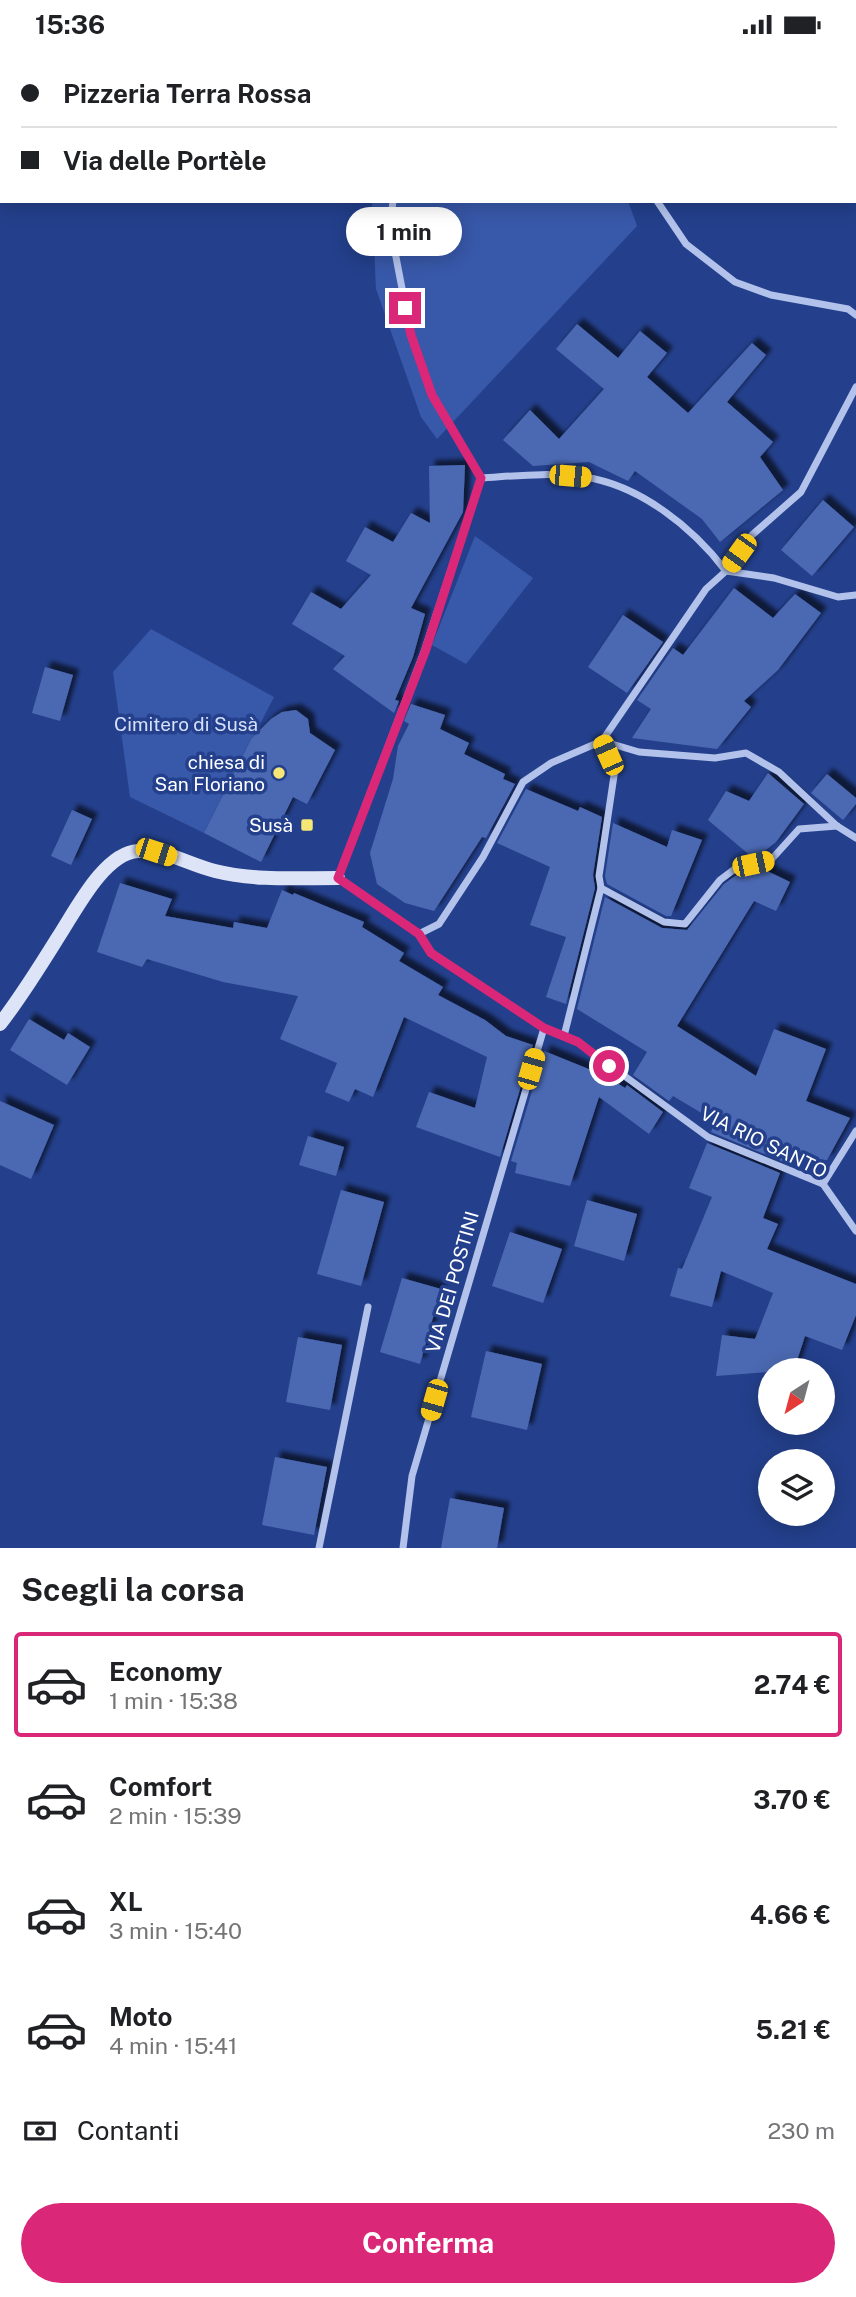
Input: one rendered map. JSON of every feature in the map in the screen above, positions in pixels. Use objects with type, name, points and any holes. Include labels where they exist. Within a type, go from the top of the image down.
[{"type":"street","points":[[0,1024],[101,874],[119,859],[135,851],[156,852],[216,871],[263,877],[338,878],[425,652],[481,478],[432,395],[411,335],[390,226],[393,203]]},
{"type":"street","points":[[658,203],[686,244],[736,282],[771,295],[848,309],[856,316]]},
{"type":"street","points":[[419,934],[439,924],[483,857],[523,782],[551,763],[602,741],[706,589],[726,571],[752,535],[801,492],[856,387]]},
{"type":"street","points":[[481,478],[554,474],[586,477],[625,489],[655,503],[713,555],[726,571],[774,578],[838,597],[856,595]]},
{"type":"street","points":[[602,741],[639,752],[715,758],[747,753],[779,772],[837,826],[856,838]]},
{"type":"street","points":[[564,1035],[601,888],[599,876],[615,769],[602,741]]},
{"type":"street","points":[[601,888],[664,922],[685,924],[720,880],[740,865],[770,861],[799,829],[837,826]]},
{"type":"street","name":"VIA RIO SANTO","points":[[338,878],[419,934],[431,953],[544,1028],[578,1042],[708,1137],[823,1184],[856,1231]]},
{"type":"street","name":"VIA DEI POSTINI","points":[[403,1548],[412,1476],[544,1028]]},
{"type":"street","points":[[823,1184],[856,1131]]},
{"type":"street","points":[[319,1548],[368,1307]]},
{"type":"green space","points":[[372,203],[629,203],[637,226],[437,439],[421,417],[376,289]]},
{"type":"green space","points":[[475,536],[533,578],[466,664],[432,645]]},
{"type":"green space","name":"Cimitero di Susà","points":[[151,629],[274,697],[204,833],[130,797],[113,672]]},
{"type":"building","points":[[577,324],[618,358],[640,331],[667,353],[647,377],[688,413],[752,343],[766,355],[727,402],[773,442],[760,457],[783,490],[720,542],[702,519],[635,471],[628,481],[589,462],[533,466],[503,440],[530,410],[559,439],[604,389],[556,349]]},
{"type":"building","points":[[465,465],[463,512],[411,608],[425,614],[413,657],[395,700],[399,701],[394,713],[333,669],[345,656],[292,624],[311,592],[341,609],[371,575],[346,561],[365,527],[393,542],[411,513],[430,523],[429,466]]},
{"type":"building","points":[[823,500],[854,527],[812,576],[781,550]]},
{"type":"building","points":[[734,588],[773,618],[795,594],[821,613],[778,670],[744,701],[751,707],[717,749],[632,738],[651,709],[637,700],[673,648],[683,655]]},
{"type":"building","points":[[623,615],[663,642],[627,693],[588,667]]},
{"type":"building","points":[[45,667],[73,675],[60,721],[32,713]]},
{"type":"building","points":[[411,704],[445,715],[440,729],[469,743],[464,754],[505,774],[503,779],[515,784],[486,838],[482,837],[434,911],[405,903],[377,884],[370,853],[393,779],[398,746],[409,724],[404,721]]},
{"type":"building","name":"chiesa di San Floriano","points":[[296,710],[308,719],[310,733],[335,750],[307,804],[293,797],[261,862],[204,833],[252,738],[282,712]]},
{"type":"building","points":[[768,773],[804,804],[776,842],[757,857],[752,857],[708,820],[726,791],[749,801]]},
{"type":"building","points":[[827,774],[856,798],[856,804],[843,820],[811,793]]},
{"type":"building","points":[[526,789],[578,811],[580,807],[602,817],[593,875],[595,888],[566,1004],[546,997],[566,937],[530,925],[550,867],[497,843]]},
{"type":"building","points":[[72,810],[92,819],[71,865],[51,856]]},
{"type":"building","points":[[613,823],[667,847],[672,830],[702,840],[671,916],[666,916],[607,884],[605,876]]},
{"type":"building","points":[[761,868],[790,882],[776,911],[754,901],[677,1026],[756,1076],[774,1029],[826,1049],[806,1101],[850,1118],[827,1160],[810,1162],[788,1153],[784,1162],[711,1132],[715,1121],[673,1096],[669,1101],[633,1075],[647,1052],[577,1009],[605,897],[662,928],[687,930],[724,884],[742,871]]},
{"type":"building","points":[[120,883],[172,899],[165,916],[233,928],[234,922],[267,928],[282,890],[364,922],[362,927],[404,953],[399,961],[443,987],[438,995],[485,1020],[506,1036],[533,1045],[500,1157],[416,1127],[429,1092],[475,1108],[487,1057],[404,1017],[373,1097],[355,1089],[349,1102],[325,1092],[337,1063],[280,1039],[298,996],[223,982],[147,959],[142,967],[97,952]]},
{"type":"building","points":[[29,1019],[64,1040],[68,1033],[90,1047],[67,1085],[10,1050]]},
{"type":"building","points":[[544,1051],[606,1076],[625,1088],[627,1085],[663,1112],[649,1134],[599,1097],[570,1186],[515,1173],[517,1163],[511,1161]]},
{"type":"building","points":[[0,1101],[54,1125],[31,1179],[0,1165]]},
{"type":"building","points":[[308,1136],[344,1147],[336,1176],[299,1165]]},
{"type":"building","points":[[707,1143],[780,1173],[763,1218],[778,1224],[767,1249],[856,1284],[856,1315],[842,1350],[805,1336],[798,1358],[758,1358],[758,1373],[716,1376],[722,1335],[755,1339],[773,1293],[721,1271],[712,1307],[670,1296],[678,1268],[682,1269],[712,1197],[689,1188]]},
{"type":"building","points":[[341,1190],[384,1202],[361,1286],[317,1274]]},
{"type":"building","points":[[587,1200],[637,1214],[624,1261],[574,1246]]},
{"type":"building","points":[[510,1232],[562,1249],[543,1303],[492,1286]]},
{"type":"building","points":[[402,1278],[441,1289],[420,1364],[380,1352]]},
{"type":"building","points":[[298,1337],[342,1345],[330,1410],[286,1402]]},
{"type":"building","points":[[486,1351],[542,1364],[527,1430],[471,1417]]},
{"type":"building","points":[[275,1457],[327,1467],[314,1535],[262,1525]]},
{"type":"building","points":[[450,1498],[504,1508],[497,1548],[441,1548]]},
{"type":"place","name":"chiesa di San Floriano","points":[[279,773]]},
{"type":"place","name":"Susà","points":[[307,825]]},
{"type":"route","points":[[405,308],[411,335],[432,395],[481,478],[467,526],[436,610],[425,652],[338,878],[419,934],[431,953],[544,1028],[578,1042],[609,1066]]}]
